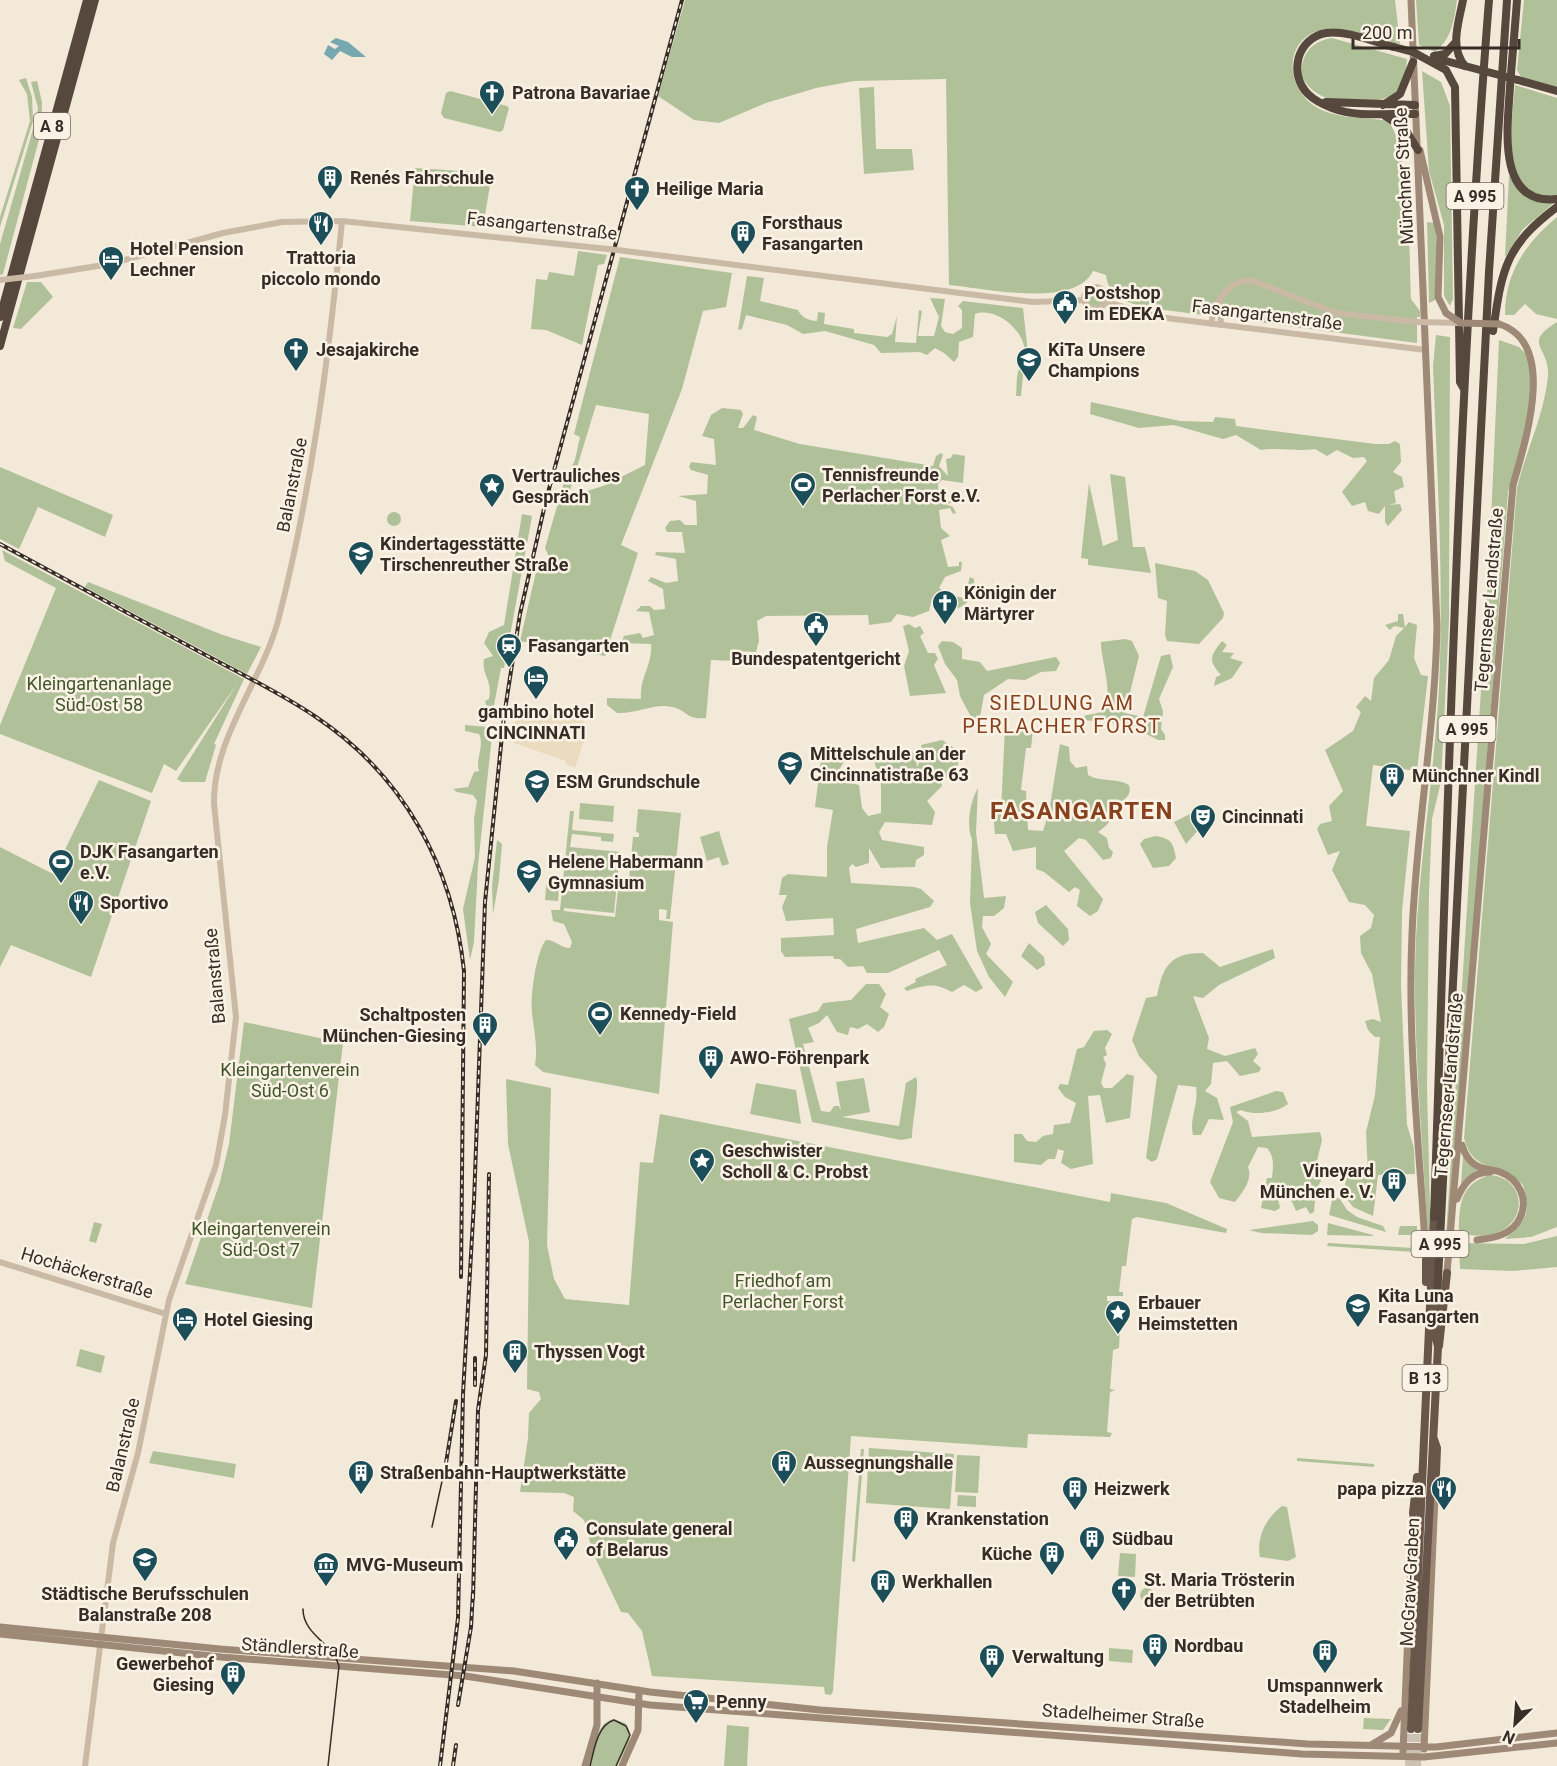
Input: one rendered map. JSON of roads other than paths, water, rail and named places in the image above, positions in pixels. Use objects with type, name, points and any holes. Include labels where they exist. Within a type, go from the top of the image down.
[{"type":"highway","name":"A 8","points":[[0,317],[87,0]]},
{"type":"highway","name":"A 8","points":[[0,346],[95,0]]},
{"type":"highway","points":[[1463,0],[1455,43],[1456,52],[1465,66]]},
{"type":"highway","name":"A 995","points":[[1434,1217],[1441,983],[1466,392],[1478,138],[1489,0]]},
{"type":"highway","name":"A 995","points":[[1433,1300],[1486,375],[1496,153],[1507,0]]},
{"type":"highway","points":[[1517,0],[1507,142],[1511,168],[1520,185],[1530,194],[1544,199],[1557,199]]},
{"type":"highway","points":[[1415,110],[1380,110],[1321,102],[1307,93],[1297,74],[1301,52],[1312,39],[1326,33],[1341,34],[1557,91]]},
{"type":"highway","points":[[1431,59],[1445,54],[1455,43]]},
{"type":"highway","points":[[1431,59],[1446,70],[1452,79],[1456,95],[1460,382],[1466,392]]},
{"type":"highway","points":[[1380,110],[1400,94],[1413,62]]},
{"type":"highway","points":[[1380,110],[1400,123],[1417,147]]},
{"type":"highway","points":[[1486,375],[1499,287],[1509,256],[1532,225],[1557,207]]},
{"type":"highway","name":"B 13","points":[[1422,1455],[1433,1300],[1434,1217]]},
{"type":"highway","points":[[1426,1260],[1433,1300]]},
{"type":"highway","points":[[1438,1347],[1442,1337],[1447,1273]]},
{"type":"highway","name":"B 13","points":[[1433,1300],[1438,1347],[1434,1437]]},
{"type":"highway","points":[[1434,1437],[1437,1448],[1436,1473]]},
{"type":"highway","name":"McGraw-Graben","points":[[1422,1455],[1415,1729],[1431,1448],[1434,1437]]},
{"type":"highway","points":[[1413,1513],[1422,1455]]},
{"type":"main road","name":"Münchner Straße","points":[[1411,0],[1426,350]]},
{"type":"main road","points":[[1417,147],[1424,160],[1439,229],[1438,297],[1446,313],[1461,323],[1499,324],[1511,328],[1529,338],[1538,350]]},
{"type":"main road","name":"Tegernseer Landstraße","points":[[1426,350],[1437,627],[1436,688],[1416,879],[1410,978],[1426,1260]]},
{"type":"main road","name":"Tegernseer Landstraße","points":[[1447,1273],[1455,1203],[1513,485],[1541,400]]},
{"type":"main road","points":[[1460,1140],[1464,1151],[1474,1164],[1501,1172],[1514,1180],[1523,1202],[1522,1215],[1516,1225],[1503,1235],[1477,1240]]},
{"type":"main road","points":[[1455,1203],[1464,1185],[1474,1175],[1501,1172]]},
{"type":"main road","points":[[1424,1758],[1436,1473]]},
{"type":"main road","points":[[1403,1757],[1413,1513]]},
{"type":"main road","name":"Ständlerstraße","points":[[0,1627],[221,1658],[435,1673],[513,1682],[597,1696]]},
{"type":"main road","name":"Ständlerstraße","points":[[0,1634],[466,1667],[597,1683]]},
{"type":"main road","points":[[585,1766],[597,1725],[597,1683]]},
{"type":"main road","name":"Stadelheimer Straße","points":[[597,1683],[820,1714],[1302,1754],[1424,1758],[1557,1743]]},
{"type":"main road","points":[[1368,1746],[1385,1738],[1395,1729],[1405,1688]]},
{"type":"main road","points":[[622,1766],[638,1730],[641,1704],[639,1690]]},
{"type":"main road","name":"Stadelheimer Straße","points":[[597,1696],[641,1704],[1368,1746],[1424,1747],[1557,1733]]},
{"type":"street","name":"Fasangartenstraße","points":[[0,280],[110,264],[256,226],[282,222],[342,221],[617,250],[1033,302],[1084,300]]},
{"type":"street","name":"Balanstraße","points":[[85,1766],[111,1552],[140,1446],[166,1314],[217,1162],[235,1030],[233,980],[214,804],[215,778],[222,752],[270,648],[301,522],[326,375],[342,221]]},
{"type":"street","points":[[1211,324],[1213,313],[1231,285],[1251,280],[1336,313],[1417,322],[1461,323]]},
{"type":"street","name":"Fasangartenstraße","points":[[1097,287],[1105,293],[1106,302],[1101,308],[1094,309],[1087,306],[1084,300],[1087,290],[1097,287]]},
{"type":"street","name":"Fasangartenstraße","points":[[1106,302],[1148,315],[1426,350]]},
{"type":"street","points":[[1220,302],[1221,325]]},
{"type":"street","name":"Hochäckerstraße","points":[[0,1262],[166,1314]]},
{"type":"water","points":[[336,38],[348,42],[366,57],[352,57],[340,51],[332,60],[324,54],[328,45],[335,49],[339,46],[330,42]]},
{"type":"tunnel","points":[[1409,1766],[1411,1729]]},
{"type":"tunnel","points":[[1417,1766],[1418,1729]]},
{"type":"tram line","points":[[432,1527],[446,1463]]},
{"type":"tram line","points":[[303,1609],[308,1626],[331,1651],[339,1666],[328,1766]]},
{"type":"tram line","points":[[590,1766],[600,1733],[608,1723],[614,1720],[626,1726],[630,1735],[616,1766]]},
{"type":"railway","points":[[440,1766],[458,1618],[463,1394],[474,1202],[485,902],[504,716],[520,614],[546,500],[682,0]]},
{"type":"railway","points":[[0,544],[259,683],[316,717],[375,767],[399,796],[419,827],[436,860],[449,895],[464,971],[461,1277]]},
{"type":"railway","points":[[473,1599],[478,1410],[486,1355],[489,1174]]},
{"type":"railway","points":[[475,1358],[475,1385]]},
{"type":"railway","points":[[446,1463],[456,1401]]},
{"type":"railway","points":[[458,1705],[471,1627],[473,1592]]},
{"type":"railway","points":[[453,1766],[456,1745]]},
{"type":"place","name":"Patrona Bavariae","points":[[492,116]]},
{"type":"place","name":"Renés Fahrschule","points":[[330,201]]},
{"type":"place","name":"Heilige Maria","points":[[637,212]]},
{"type":"place","name":"Trattoria piccolo mondo","points":[[321,247]]},
{"type":"place","name":"Forsthaus Fasangarten","points":[[743,256]]},
{"type":"place","name":"Hotel Pension Lechner","points":[[111,282]]},
{"type":"place","name":"Postshop im EDEKA","points":[[1065,326]]},
{"type":"place","name":"Jesajakirche","points":[[296,373]]},
{"type":"place","name":"KiTa Unsere Champions","points":[[1029,383]]},
{"type":"place","name":"Tennisfreunde Perlacher Forst e.V.","points":[[803,508]]},
{"type":"place","name":"Vertrauliches Gespräch","points":[[492,509]]},
{"type":"place","name":"Kindertagesstätte Tirschenreuther Straße","points":[[361,577]]},
{"type":"place","name":"Königin der Märtyrer","points":[[945,626]]},
{"type":"place","name":"Bundespatentgericht","points":[[816,648]]},
{"type":"place","name":"Fasangarten","points":[[509,669]]},
{"type":"place","name":"gambino hotel CINCINNATI","points":[[536,701]]},
{"type":"place","name":"Mittelschule an der Cincinnatistraße 63","points":[[790,787]]},
{"type":"place","name":"Münchner Kindl","points":[[1392,799]]},
{"type":"place","name":"ESM Grundschule","points":[[537,805]]},
{"type":"place","name":"Cincinnati","points":[[1203,840]]},
{"type":"place","name":"DJK Fasangarten e.V.","points":[[61,885]]},
{"type":"place","name":"Helene Habermann Gymnasium","points":[[529,895]]},
{"type":"place","name":"Sportivo","points":[[81,926]]},
{"type":"place","name":"Kennedy-Field","points":[[600,1037]]},
{"type":"place","name":"Schaltposten München-Giesing","points":[[485,1048]]},
{"type":"place","name":"AWO-Föhrenpark","points":[[711,1081]]},
{"type":"place","name":"Geschwister Scholl & C. Probst","points":[[702,1184]]},
{"type":"place","name":"Vineyard München e. V.","points":[[1394,1204]]},
{"type":"place","name":"Kita Luna Fasangarten","points":[[1358,1329]]},
{"type":"place","name":"Erbauer Heimstetten","points":[[1118,1336]]},
{"type":"place","name":"Hotel Giesing","points":[[185,1343]]},
{"type":"place","name":"Thyssen Vogt","points":[[515,1375]]},
{"type":"place","name":"Aussegnungshalle","points":[[784,1486]]},
{"type":"place","name":"Straßenbahn-Hauptwerkstätte","points":[[361,1496]]},
{"type":"place","name":"Heizwerk","points":[[1075,1512]]},
{"type":"place","name":"papa pizza","points":[[1444,1512]]},
{"type":"place","name":"Krankenstation","points":[[906,1542]]},
{"type":"place","name":"Consulate general of Belarus","points":[[566,1562]]},
{"type":"place","name":"Südbau","points":[[1092,1562]]},
{"type":"place","name":"Küche","points":[[1052,1577]]},
{"type":"place","name":"Städtische Berufsschulen Balanstraße 208","points":[[145,1583]]},
{"type":"place","name":"MVG-Museum","points":[[326,1588]]},
{"type":"place","name":"Werkhallen","points":[[883,1605]]},
{"type":"place","name":"St. Maria Trösterin der Betrübten","points":[[1124,1613]]},
{"type":"place","name":"Nordbau","points":[[1155,1669]]},
{"type":"place","name":"Umspannwerk Stadelheim","points":[[1325,1675]]},
{"type":"place","name":"Verwaltung","points":[[992,1680]]},
{"type":"place","name":"Gewerbehof Giesing","points":[[233,1697]]},
{"type":"place","name":"Penny","points":[[696,1725]]},
{"type":"district","name":"SIEDLUNG AM PERLACHER FORST","points":[[1062,714]]},
{"type":"district","name":"FASANGARTEN","points":[[1082,811]]},
{"type":"park label","name":"Kleingartenanlage Süd-Ost 58","points":[[99,694]]},
{"type":"park label","name":"Kleingartenverein Süd-Ost 6","points":[[290,1080]]},
{"type":"park label","name":"Kleingartenverein Süd-Ost 7","points":[[261,1239]]},
{"type":"park label","name":"Friedhof am Perlacher Forst","points":[[783,1291]]}]
